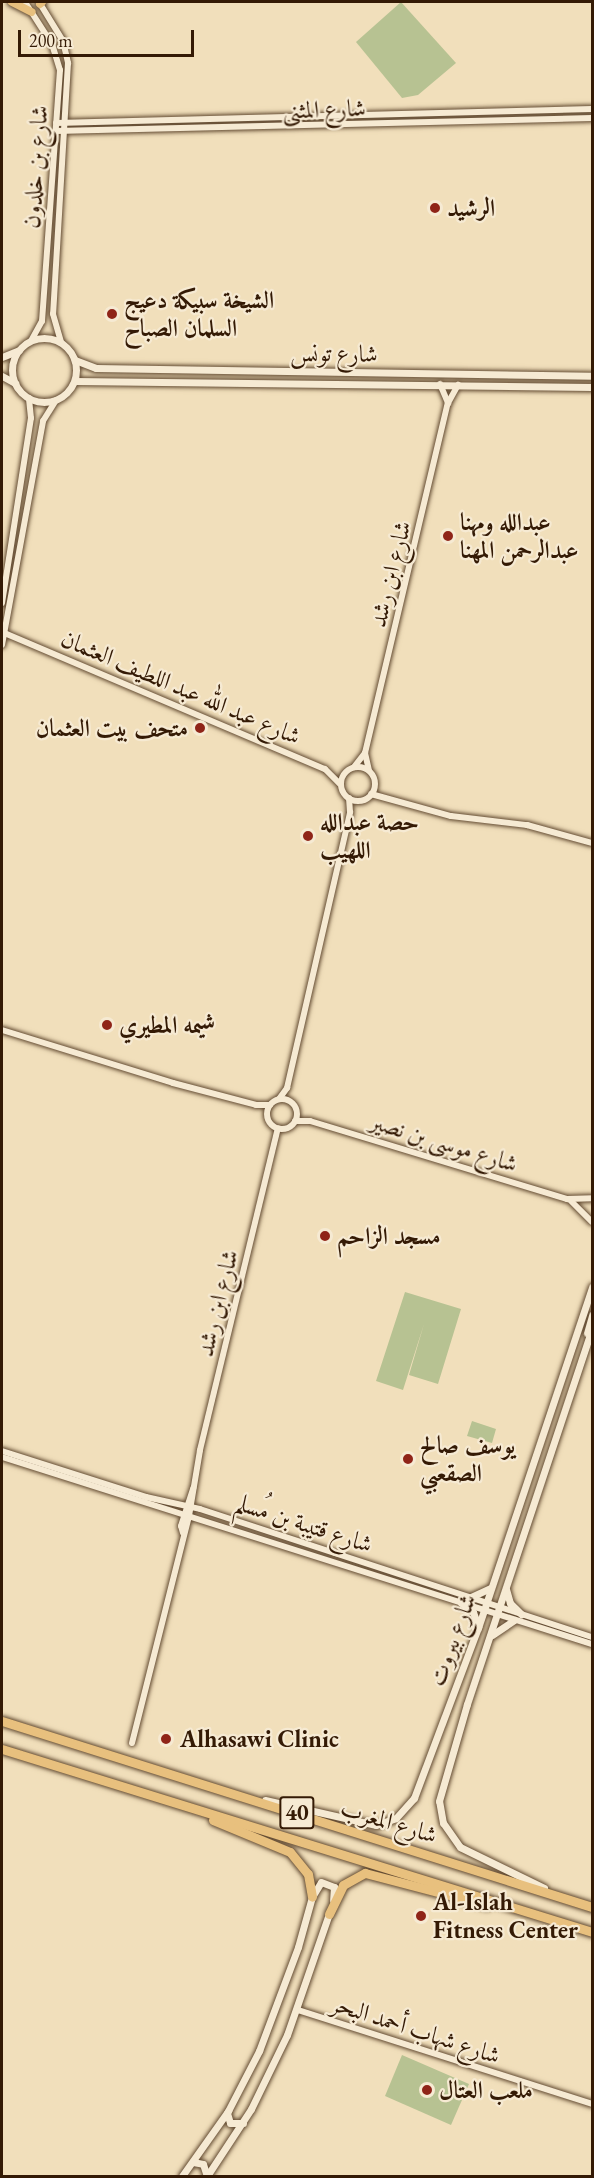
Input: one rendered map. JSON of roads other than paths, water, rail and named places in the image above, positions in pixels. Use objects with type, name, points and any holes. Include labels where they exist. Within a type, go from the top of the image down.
[{"type":"highway","name":"شارع المغرب","points":[[2,1720],[592,1907]]},
{"type":"highway","name":"شارع المغرب","points":[[2,1749],[592,1932]]},
{"type":"highway","points":[[159,1797],[281,1846],[302,1863],[312,1897]]},
{"type":"highway","points":[[329,1914],[343,1885],[365,1873],[537,1919],[557,1920]]},
{"type":"main road","points":[[12,2],[32,12]]},
{"type":"main road","points":[[2,357],[19,350],[31,341],[50,338],[62,342],[75,360],[75,381],[56,400],[44,402],[29,398],[15,384],[2,376]]},
{"type":"main road","points":[[15,384],[12,366],[19,350]]},
{"type":"main road","name":"شارع تونس","points":[[75,360],[96,368],[592,376]]},
{"type":"main road","points":[[133,382],[128,372],[137,368]]},
{"type":"main road","name":"شارع تونس","points":[[75,381],[592,387]]},
{"type":"main road","name":"شارع بيروت","points":[[211,1786],[362,1824],[391,1821],[408,1807],[420,1788],[478,1628],[591,1298],[592,1287]]},
{"type":"main road","points":[[585,1351],[592,1315]]},
{"type":"main road","name":"شارع بيروت","points":[[560,1896],[468,1853],[453,1840],[443,1823],[440,1801],[443,1782],[496,1615],[592,1329]]},
{"type":"main road","points":[[551,1413],[563,1417]]},
{"type":"main road","points":[[471,1597],[482,1594],[493,1583]]},
{"type":"main road","points":[[505,1588],[510,1603],[521,1614]]},
{"type":"main road","points":[[460,1603],[473,1612],[478,1628]]},
{"type":"main road","points":[[489,1639],[500,1626],[514,1620]]},
{"type":"main road","points":[[182,2176],[228,2111],[272,2018],[312,1897],[321,1882],[331,1883],[334,1892],[329,1914],[298,2010],[243,2123],[207,2176]]},
{"type":"main road","points":[[228,2111],[230,2123],[243,2123]]},
{"type":"main road","points":[[193,2162],[206,2167],[207,2176]]},
{"type":"street","name":"شارع بن خلدون","points":[[26,2],[59,63],[42,321],[31,341]]},
{"type":"street","name":"شارع بن خلدون","points":[[40,2],[66,52],[64,131],[53,314],[62,342]]},
{"type":"street","name":"شارع المثنى","points":[[56,123],[592,109]]},
{"type":"street","name":"شارع المثنى","points":[[56,131],[592,118]]},
{"type":"street","points":[[440,384],[448,403]]},
{"type":"street","name":"شارع ابن رشد","points":[[354,767],[365,753],[448,403],[458,385]]},
{"type":"street","points":[[2,603],[31,418],[29,398]]},
{"type":"street","points":[[2,645],[43,420],[56,400]]},
{"type":"street","name":"شارع عبد الله عبد اللطيف العثمان","points":[[3,632],[325,769],[340,784]]},
{"type":"street","name":"شارع ابن رشد","points":[[365,753],[369,770]]},
{"type":"street","points":[[2,1030],[256,1105],[270,1105],[279,1099],[287,1088],[350,812],[349,798],[340,784],[343,775],[354,767],[369,770],[374,779],[371,794]]},
{"type":"street","points":[[350,812],[357,801],[371,794],[451,816],[527,825],[592,843]]},
{"type":"street","points":[[349,798],[357,801]]},
{"type":"street","points":[[256,1105],[278,1128],[288,1127],[295,1121],[297,1110],[287,1088]]},
{"type":"street","points":[[279,1099],[291,1101]]},
{"type":"street","points":[[267,1114],[270,1105]]},
{"type":"street","name":"شارع موسى بن نصير","points":[[297,1110],[310,1121]]},
{"type":"street","name":"شارع موسى بن نصير","points":[[295,1121],[310,1121],[567,1199],[592,1198]]},
{"type":"street","name":"شارع ابن رشد","points":[[132,1743],[278,1128]]},
{"type":"street","name":"شارع موسى بن نصير","points":[[567,1199],[592,1222]]},
{"type":"street","name":"شارع قتيبة بن مُسلم","points":[[2,1451],[188,1506],[592,1638]]},
{"type":"street","name":"شارع قتيبة بن مُسلم","points":[[2,1457],[592,1644]]},
{"type":"street","name":"شارع شهاب أحمد البحر","points":[[298,2010],[592,2104]]},
{"type":"place","name":"الرشيد","points":[[435,208]]},
{"type":"place","name":"الشيخة سبيكة دعيج السلمان الصباح","points":[[112,314]]},
{"type":"place","name":"عبدالله ومهنا عبدالرحمن المهنا","points":[[448,536]]},
{"type":"place","name":"متحف بيت العثمان","points":[[200,728]]},
{"type":"place","name":"حصة عبدالله اللهيب","points":[[308,836]]},
{"type":"place","name":"شيمه المطيري","points":[[107,1025]]},
{"type":"place","name":"مسجد الزاحم","points":[[325,1236]]},
{"type":"place","name":"يوسف صالح الصقعبي","points":[[408,1459]]},
{"type":"place","name":"Alhasawi Clinic","points":[[166,1739]]},
{"type":"place","name":"Al-Islah Fitness Center","points":[[421,1916]]},
{"type":"place","name":"ملعب العتال","points":[[427,2090]]}]
